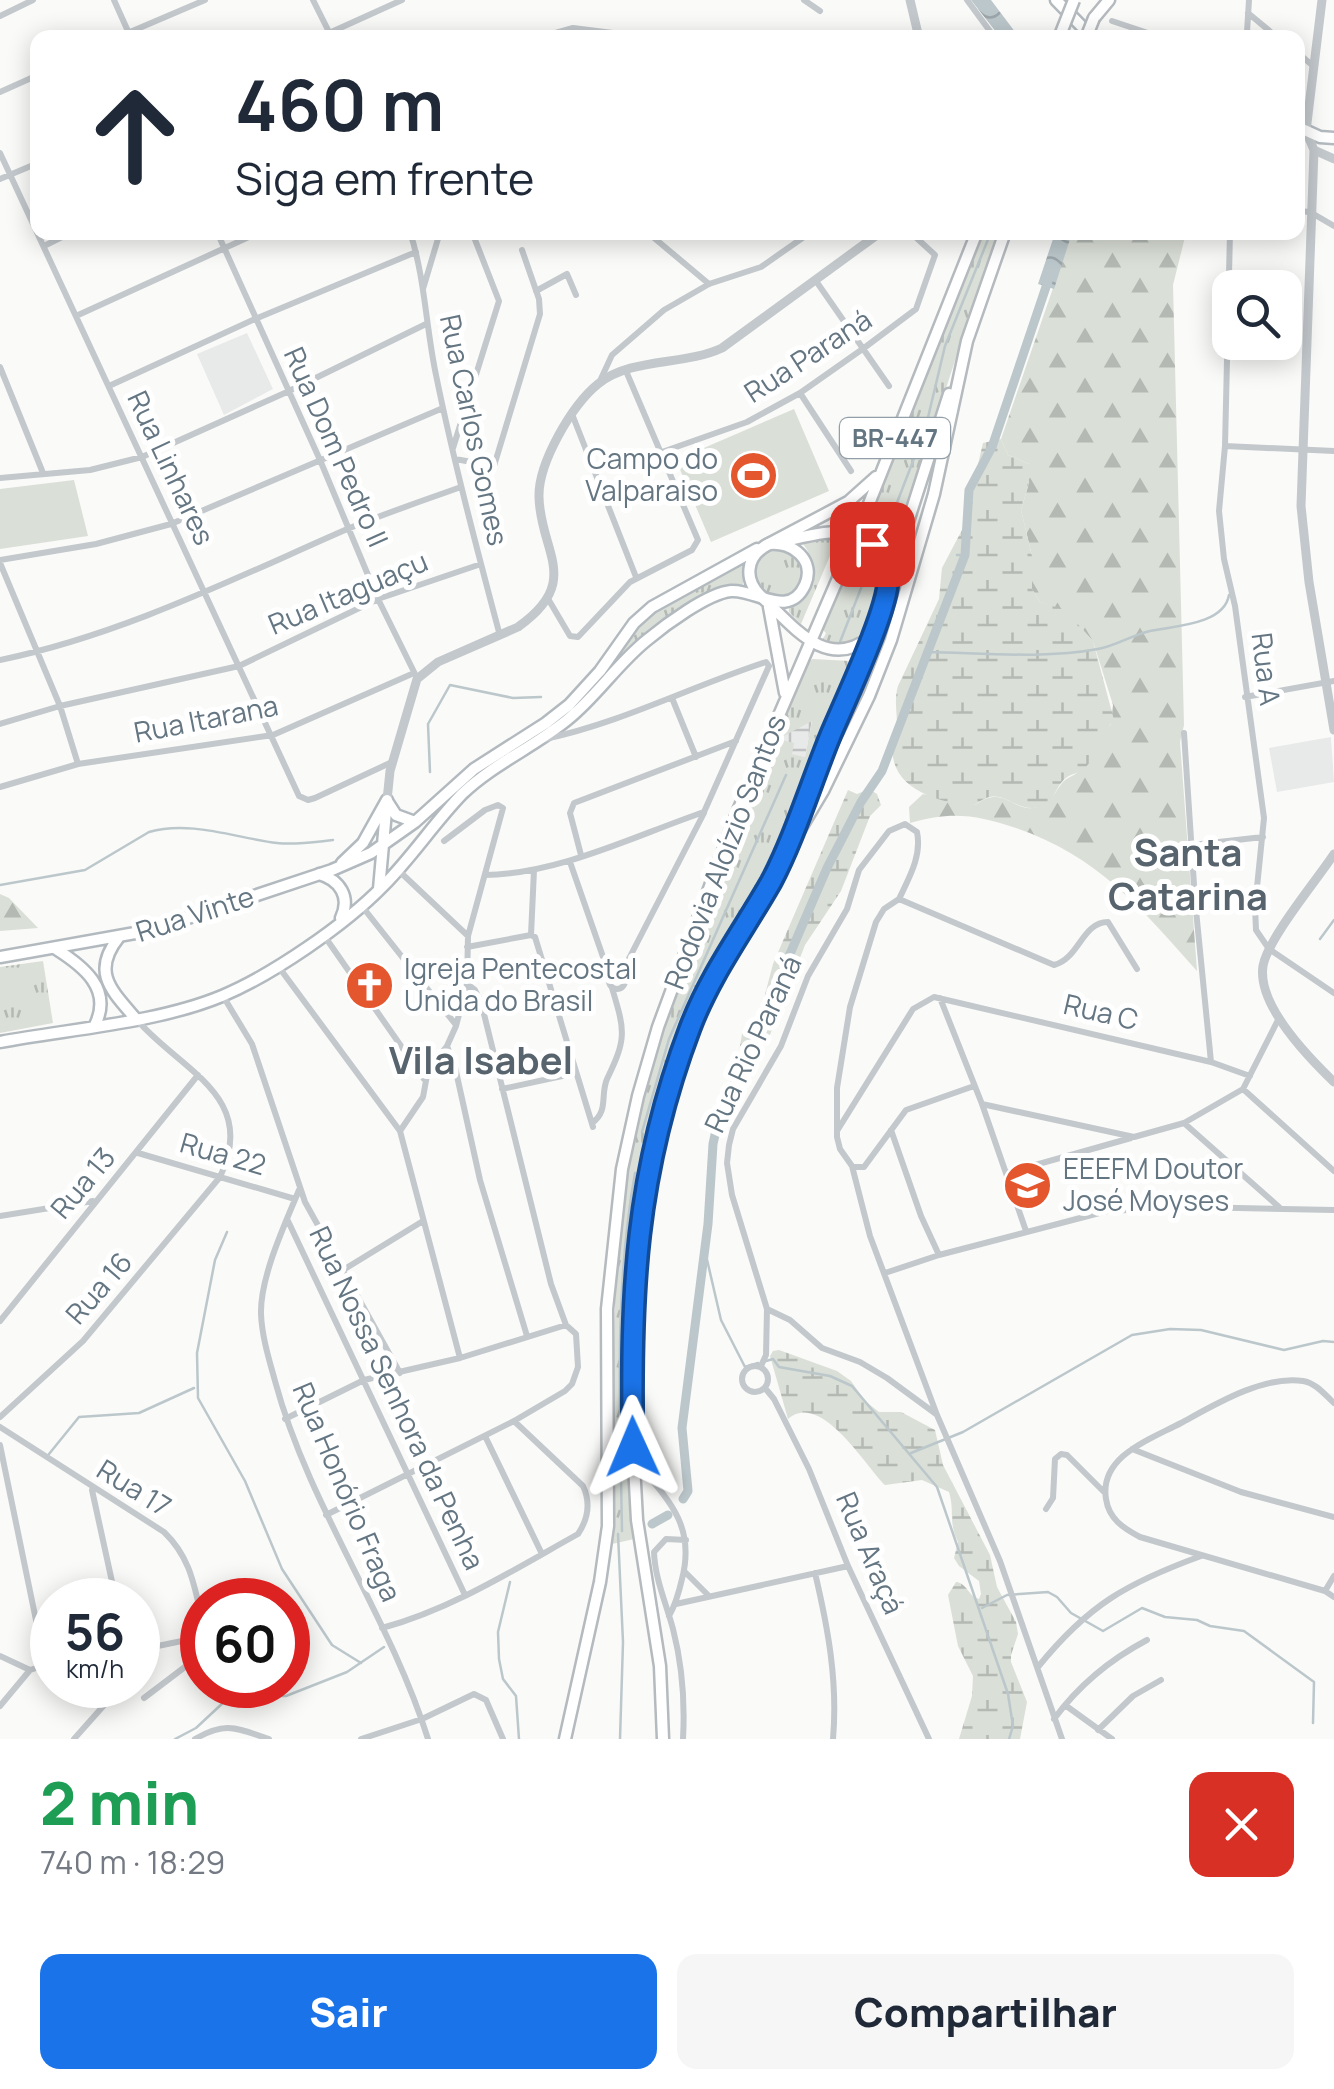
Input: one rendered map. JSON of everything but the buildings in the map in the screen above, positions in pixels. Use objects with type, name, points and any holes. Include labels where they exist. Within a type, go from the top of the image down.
[{"type":"main road","points":[[1056,0],[1083,30]]},
{"type":"main road","points":[[1062,30],[1074,0]]},
{"type":"main road","points":[[1305,130],[1334,138]]},
{"type":"main road","name":"Rodovia Aloízio Santos","points":[[565,1739],[600,1582],[608,1526],[607,1309],[612,1237],[629,1132],[658,1027],[737,813],[857,534],[974,240]]},
{"type":"main road","name":"Rodovia Aloízio Santos","points":[[662,1739],[660,1666],[637,1520],[632,1296],[641,1213],[660,1121],[690,1027],[710,981],[824,791],[869,696],[934,494],[967,341],[1003,240]]},
{"type":"main road","points":[[772,880],[870,636],[967,341]]},
{"type":"main road","points":[[870,636],[841,650],[823,649],[810,642],[750,583],[749,570],[753,558],[770,545],[848,502],[883,468]]},
{"type":"main road","points":[[770,545],[833,530],[857,534],[878,550],[886,566],[888,584]]},
{"type":"main road","points":[[0,1042],[175,1012],[223,996],[278,966],[379,890],[471,786],[539,741],[595,696],[634,652],[666,626],[720,593],[741,591],[775,602],[788,601],[799,594],[806,582],[803,557],[787,545],[770,545]]},
{"type":"main road","name":"Rua Vinte","points":[[0,957],[120,938],[165,926],[332,870],[383,845],[474,770],[569,705],[652,606],[770,545]]},
{"type":"main road","points":[[763,598],[774,618],[786,696]]},
{"type":"main road","points":[[387,800],[396,816],[415,822]]},
{"type":"main road","points":[[379,890],[387,800]]},
{"type":"main road","points":[[332,870],[363,843],[387,800]]},
{"type":"main road","points":[[319,874],[340,885],[345,911],[338,923]]},
{"type":"main road","points":[[120,938],[105,957],[105,974],[136,1019]]},
{"type":"main road","points":[[56,949],[83,967],[98,988],[101,1007],[96,1025]]},
{"type":"street","points":[[0,16],[33,0]]},
{"type":"street","points":[[114,0],[128,30]]},
{"type":"street","points":[[141,30],[206,0]]},
{"type":"street","points":[[313,0],[328,30]]},
{"type":"street","points":[[341,30],[402,0]]},
{"type":"street","points":[[804,0],[820,10]]},
{"type":"street","points":[[909,0],[917,30]]},
{"type":"street","points":[[967,0],[989,30]]},
{"type":"street","points":[[1247,30],[1249,0]]},
{"type":"street","points":[[1305,110],[1322,0]]},
{"type":"street","points":[[1248,13],[1268,30]]},
{"type":"street","points":[[1112,22],[1137,30]]},
{"type":"street","points":[[1305,59],[1312,65]]},
{"type":"street","points":[[0,92],[30,78]]},
{"type":"street","points":[[1334,130],[1334,138]]},
{"type":"street","points":[[1305,134],[1314,150],[1302,450],[1304,537],[1330,681],[1334,730]]},
{"type":"street","points":[[1314,150],[1334,159]]},
{"type":"street","name":"Rua Linhares","points":[[0,153],[30,216]]},
{"type":"street","points":[[0,178],[30,167]]},
{"type":"street","points":[[1305,212],[1334,226]]},
{"type":"street","name":"Rua Linhares","points":[[41,240],[299,796],[315,798],[392,762]]},
{"type":"street","points":[[44,246],[56,240]]},
{"type":"street","name":"Rua Dom Pedro II","points":[[220,240],[415,676]]},
{"type":"street","points":[[76,316],[242,240]]},
{"type":"street","name":"Rua Carlos Gomes","points":[[412,240],[442,408],[500,637]]},
{"type":"street","points":[[423,290],[438,240]]},
{"type":"street","points":[[453,449],[499,301],[475,240]]},
{"type":"street","points":[[657,240],[709,284]]},
{"type":"street","points":[[387,800],[392,762],[415,676],[438,662],[500,637],[528,620],[547,597],[555,566],[539,507],[539,482],[572,414],[599,382],[612,356],[664,310],[709,284],[761,268],[800,240]]},
{"type":"street","points":[[599,382],[626,371],[711,353],[870,240]]},
{"type":"street","name":"Rua Paraná","points":[[662,452],[747,422],[800,393],[916,310],[936,255],[919,240]]},
{"type":"street","name":"Rua A","points":[[1230,240],[1226,446],[1219,511],[1260,786],[1263,837],[1256,930],[1269,950],[1262,978],[1279,1018],[1334,1082]]},
{"type":"street","points":[[455,459],[494,466],[540,314],[522,250]]},
{"type":"street","points":[[109,386],[255,319],[416,252]]},
{"type":"street","points":[[536,291],[567,274],[576,295]]},
{"type":"street","points":[[816,281],[889,386]]},
{"type":"street","points":[[0,478],[90,470],[142,457],[426,324]]},
{"type":"street","points":[[607,364],[614,375]]},
{"type":"street","points":[[0,367],[44,473]]},
{"type":"street","points":[[547,597],[570,636],[578,638],[636,577],[692,550],[698,540],[626,371]]},
{"type":"street","points":[[800,393],[851,471]]},
{"type":"street","points":[[78,764],[60,706],[0,561],[96,544],[171,524],[442,408]]},
{"type":"street","points":[[572,414],[636,577]]},
{"type":"street","points":[[1226,446],[1334,451]]},
{"type":"street","points":[[0,660],[38,652],[205,594],[349,529],[461,487]]},
{"type":"street","name":"Rua Itaguaçu","points":[[0,724],[60,706],[239,666],[378,598],[480,564]]},
{"type":"street","points":[[539,741],[604,723],[768,664],[765,682],[704,812],[621,974],[623,985],[612,988]]},
{"type":"street","name":"Rua Itarana","points":[[0,787],[78,764],[273,735],[415,676]]},
{"type":"street","points":[[1245,697],[1330,681]]},
{"type":"street","points":[[672,698],[696,757]]},
{"type":"street","points":[[1184,733],[1211,1062]]},
{"type":"street","points":[[581,855],[570,812],[574,803],[738,740]]},
{"type":"street","points":[[400,1131],[424,1097],[424,1080],[431,1064],[447,1046],[456,1026],[467,984],[468,936],[502,806],[486,810],[444,841]]},
{"type":"street","points":[[485,875],[570,862],[704,812]]},
{"type":"street","name":"Rua Rio Paraná","points":[[767,1309],[732,1195],[727,1163],[733,1129],[781,1046],[813,966],[847,908],[859,870],[889,831],[900,825],[914,829],[919,842],[914,869],[898,899]]},
{"type":"street","points":[[1192,845],[1263,837]]},
{"type":"street","points":[[1334,854],[1269,950],[1334,993]]},
{"type":"street","points":[[531,935],[538,941],[592,1125],[604,1106],[607,1080],[615,1071],[624,1026],[570,862]]},
{"type":"street","points":[[398,870],[468,936]]},
{"type":"street","points":[[531,935],[534,870]]},
{"type":"street","points":[[1062,1739],[1000,1560],[936,1415],[864,1218],[852,1166],[840,1149],[836,1132],[838,1088],[850,1006],[876,922],[884,909],[898,899],[1054,965],[1068,960],[1092,927],[1108,922],[1137,968]]},
{"type":"street","points":[[361,905],[456,1026]]},
{"type":"street","points":[[323,934],[424,1080]]},
{"type":"street","points":[[467,947],[531,935]]},
{"type":"street","points":[[278,966],[400,1131],[460,1358]]},
{"type":"street","points":[[610,977],[621,974]]},
{"type":"street","points":[[326,1515],[514,1421],[572,1384],[578,1367],[576,1334],[566,1325],[550,1284],[481,1002],[467,984]]},
{"type":"street","points":[[223,996],[252,1044],[299,1190],[400,1373]]},
{"type":"street","points":[[836,1132],[912,1008],[928,998],[940,997],[1026,1231]]},
{"type":"street","name":"Rua C","points":[[940,997],[1211,1062],[1250,1076]]},
{"type":"street","points":[[1007,1173],[1184,1123],[1243,1089],[1279,1018]]},
{"type":"street","points":[[136,1019],[213,1088],[224,1107],[231,1133],[229,1160],[220,1177]]},
{"type":"street","points":[[447,1046],[480,1180],[526,1336]]},
{"type":"street","points":[[502,1089],[576,1073]]},
{"type":"street","name":"Rua 13","points":[[0,1321],[198,1074]]},
{"type":"street","points":[[852,1166],[864,1167],[906,1110],[974,1086]]},
{"type":"street","points":[[1243,1089],[1334,1171]]},
{"type":"street","points":[[982,1104],[1134,1137]]},
{"type":"street","points":[[1184,1123],[1279,1208]]},
{"type":"street","points":[[890,1129],[939,1255]]},
{"type":"street","name":"Rua 22","points":[[138,1153],[295,1199]]},
{"type":"street","name":"Rua 16","points":[[0,1417],[83,1341],[220,1177]]},
{"type":"street","name":"Rua Honório Fraga","points":[[299,1190],[265,1285],[261,1311],[264,1338],[285,1419],[326,1515],[393,1652],[428,1739]]},
{"type":"street","points":[[0,1216],[95,1200]]},
{"type":"street","points":[[885,1273],[1106,1211],[1334,1210]]},
{"type":"street","name":"Rua Nossa Senhora da Penha","points":[[288,1220],[466,1595]]},
{"type":"street","points":[[343,1270],[423,1222]]},
{"type":"street","points":[[760,1366],[766,1355],[767,1309],[790,1320],[822,1348],[860,1362],[887,1378],[936,1415]]},
{"type":"street","points":[[285,1419],[364,1380],[460,1358],[566,1325]]},
{"type":"street","points":[[760,1366],[768,1376],[764,1388],[753,1392],[742,1378],[748,1367],[760,1366]]},
{"type":"street","points":[[1334,1403],[1304,1381],[1262,1386],[1215,1404],[1132,1449],[1114,1465],[1105,1492],[1110,1513],[1126,1530],[1325,1591],[1334,1598]]},
{"type":"street","name":"Rua Araçá","points":[[764,1388],[774,1399],[809,1468],[848,1566],[929,1739]]},
{"type":"street","points":[[382,1628],[466,1595],[578,1534],[586,1523],[588,1508],[583,1486],[514,1421]]},
{"type":"street","name":"Rua 17","points":[[0,1427],[164,1532],[180,1548],[193,1578]]},
{"type":"street","points":[[484,1436],[542,1554]]},
{"type":"street","points":[[0,1444],[30,1579]]},
{"type":"street","points":[[1132,1449],[1241,1492],[1334,1517]]},
{"type":"street","points":[[1046,1509],[1052,1498],[1055,1459],[1061,1454],[1067,1455],[1105,1492]]},
{"type":"street","points":[[634,1460],[678,1515],[686,1540],[688,1555],[676,1604],[669,1616]]},
{"type":"street","points":[[92,1488],[111,1578]]},
{"type":"street","points":[[683,1739],[680,1668],[654,1552],[666,1539],[686,1540]]},
{"type":"street","points":[[1037,1668],[1090,1610],[1126,1586],[1201,1556]]},
{"type":"street","points":[[676,1604],[848,1566]]},
{"type":"street","points":[[684,1571],[708,1596]]},
{"type":"street","points":[[815,1572],[830,1635],[836,1708],[833,1739]]},
{"type":"street","points":[[1325,1591],[1334,1576]]},
{"type":"street","points":[[1054,1719],[1102,1668],[1146,1640]]},
{"type":"street","points":[[0,1656],[30,1670],[0,1706]]},
{"type":"street","points":[[160,1686],[180,1671]]},
{"type":"street","points":[[1098,1730],[1120,1706],[1161,1680]]},
{"type":"street","points":[[361,1739],[422,1720],[464,1698],[481,1695],[499,1724],[503,1739]]},
{"type":"street","points":[[1065,1705],[1112,1739]]},
{"type":"street","points":[[74,1739],[102,1708]]},
{"type":"street","points":[[195,1739],[223,1726],[269,1739]]},
{"type":"shaded area","points":[[247,333],[273,389],[224,415],[197,354]]},
{"type":"shaded area","points":[[812,720],[805,757],[791,754],[777,739]]},
{"type":"shaded area","points":[[1331,737],[1334,782],[1277,792],[1269,748]]},
{"type":"green space","points":[[981,240],[997,240],[893,550],[865,529]]},
{"type":"green space","points":[[1070,240],[1184,240],[1173,285],[1184,725],[1180,742],[1197,971],[1117,887],[1071,853],[1016,828],[976,818],[951,816],[910,823],[909,807],[923,794],[975,805],[995,797],[1023,807],[1044,804],[1080,770],[1111,724],[1113,705],[1093,641],[1065,611],[1040,602],[1032,589],[1032,556],[1021,510],[1029,483],[1029,464],[1008,455],[1001,439]]},
{"type":"green space","name":"Campo do Valparaiso","points":[[794,409],[829,491],[711,542],[676,460]]},
{"type":"green space","points":[[1001,439],[1008,455],[1029,464],[1029,483],[1021,510],[1032,556],[1032,589],[1040,602],[1065,610],[1093,641],[1114,720],[1086,767],[1062,781],[1045,805],[1030,808],[1000,797],[975,805],[924,794],[904,779],[893,753],[898,686],[939,599],[942,568],[963,528],[983,443]]},
{"type":"green space","points":[[74,480],[88,536],[0,549],[0,489]]},
{"type":"green space","points":[[834,537],[835,544],[801,624],[789,607],[805,594],[812,579],[812,562],[803,544]]},
{"type":"green space","points":[[865,545],[878,557],[883,578],[866,627],[853,642],[828,646],[830,642],[823,639],[823,630],[858,546]]},
{"type":"green space","points":[[778,549],[795,556],[802,573],[795,590],[778,597],[761,590],[754,573],[761,556]]},
{"type":"green space","points":[[744,564],[743,587],[729,587],[653,628],[585,700],[491,766],[490,763],[583,698],[633,630],[655,609]]},
{"type":"green space","points":[[808,661],[850,661],[850,669],[777,841],[685,1025],[660,1092],[649,1136],[634,1227],[627,1319],[628,1458],[634,1539],[612,1544],[616,1272],[625,1181],[637,1122],[692,949]],"holes":[[[812,721],[805,757],[792,754],[794,743],[778,739]]]},
{"type":"green space","points":[[869,789],[877,794],[881,805],[870,816],[841,891],[805,945],[768,1040],[750,1051],[739,1052],[742,1034],[762,1006],[773,964],[848,790],[857,794]]},
{"type":"green space","points":[[0,894],[9,898],[38,928],[0,931]]},
{"type":"green space","points":[[43,961],[53,1023],[0,1033],[0,967]]},
{"type":"green space","points":[[779,1350],[837,1371],[879,1412],[901,1412],[935,1430],[943,1465],[990,1555],[997,1587],[1016,1622],[1018,1634],[1011,1662],[1027,1702],[1020,1739],[959,1739],[972,1696],[973,1676],[958,1646],[948,1595],[956,1582],[979,1599],[981,1594],[979,1581],[954,1558],[958,1542],[949,1492],[922,1480],[885,1485],[827,1422],[814,1414],[801,1413],[788,1419],[770,1356]]},
{"type":"water","points":[[971,0],[991,0],[1014,30],[995,30]]},
{"type":"water","points":[[1053,240],[1070,240],[1054,289],[1038,284]]},
{"type":"waterway","points":[[888,526],[925,430],[945,346],[988,240]]},
{"type":"waterway","points":[[683,1499],[688,1491],[682,1428],[718,1121],[827,868],[882,771],[965,555],[969,490],[992,447],[1049,278]]},
{"type":"waterway","points":[[957,555],[965,555]]},
{"type":"waterway","points":[[840,642],[872,560]]},
{"type":"waterway","points":[[928,652],[1035,655],[1098,649],[1143,633],[1208,618],[1218,613],[1229,595]]},
{"type":"waterway","points":[[430,772],[428,724],[450,685],[513,698],[541,697]]},
{"type":"waterway","points":[[642,1132],[669,1039],[786,775]]},
{"type":"waterway","points":[[0,885],[85,870],[149,832],[165,829],[197,829],[284,844],[333,840]]},
{"type":"waterway","points":[[1320,939],[1334,920]]},
{"type":"waterway","points":[[622,1531],[621,1306],[635,1173]]},
{"type":"waterway","points":[[227,1232],[215,1260],[197,1353],[198,1398],[245,1481],[282,1569],[332,1645],[361,1663]]},
{"type":"waterway","points":[[705,1251],[721,1320],[745,1367],[758,1363]]},
{"type":"waterway","points":[[911,1453],[963,1432],[1132,1335],[1170,1329],[1201,1330],[1284,1350],[1334,1342]]},
{"type":"waterway","points":[[766,1361],[773,1359],[779,1367],[830,1376],[852,1386],[937,1487],[1008,1694],[1013,1726],[1009,1739]]},
{"type":"waterway","points":[[49,1454],[79,1417],[139,1413],[194,1388]]},
{"type":"waterway","points":[[652,1524],[668,1515]]},
{"type":"waterway","points":[[618,1534],[623,1642],[620,1739]]},
{"type":"waterway","points":[[510,1582],[498,1632],[499,1659],[503,1679],[516,1696],[519,1739]]},
{"type":"waterway","points":[[982,1608],[1007,1595],[1048,1592],[1071,1613],[1103,1631],[1142,1608],[1165,1617],[1244,1631],[1314,1682],[1313,1723]]},
{"type":"waterway","points":[[175,1739],[196,1728],[225,1701],[237,1696],[286,1696],[347,1672],[384,1647]]},
{"type":"place","name":"Campo do Valparaiso","points":[[753,475]]},
{"type":"place","name":"Igreja Pentecostal Unida do Brasil","points":[[369,985]]},
{"type":"place","name":"EEEFM Doutor José Moyses","points":[[1028,1185]]},
{"type":"district","name":"Santa Catarina","points":[[1188,874]]},
{"type":"district","name":"Vila Isabel","points":[[481,1061]]},
{"type":"route","points":[[633,1447],[632,1296],[647,1175],[660,1121],[690,1027],[710,981],[772,880],[870,636],[888,584],[883,558],[872,544]]}]
